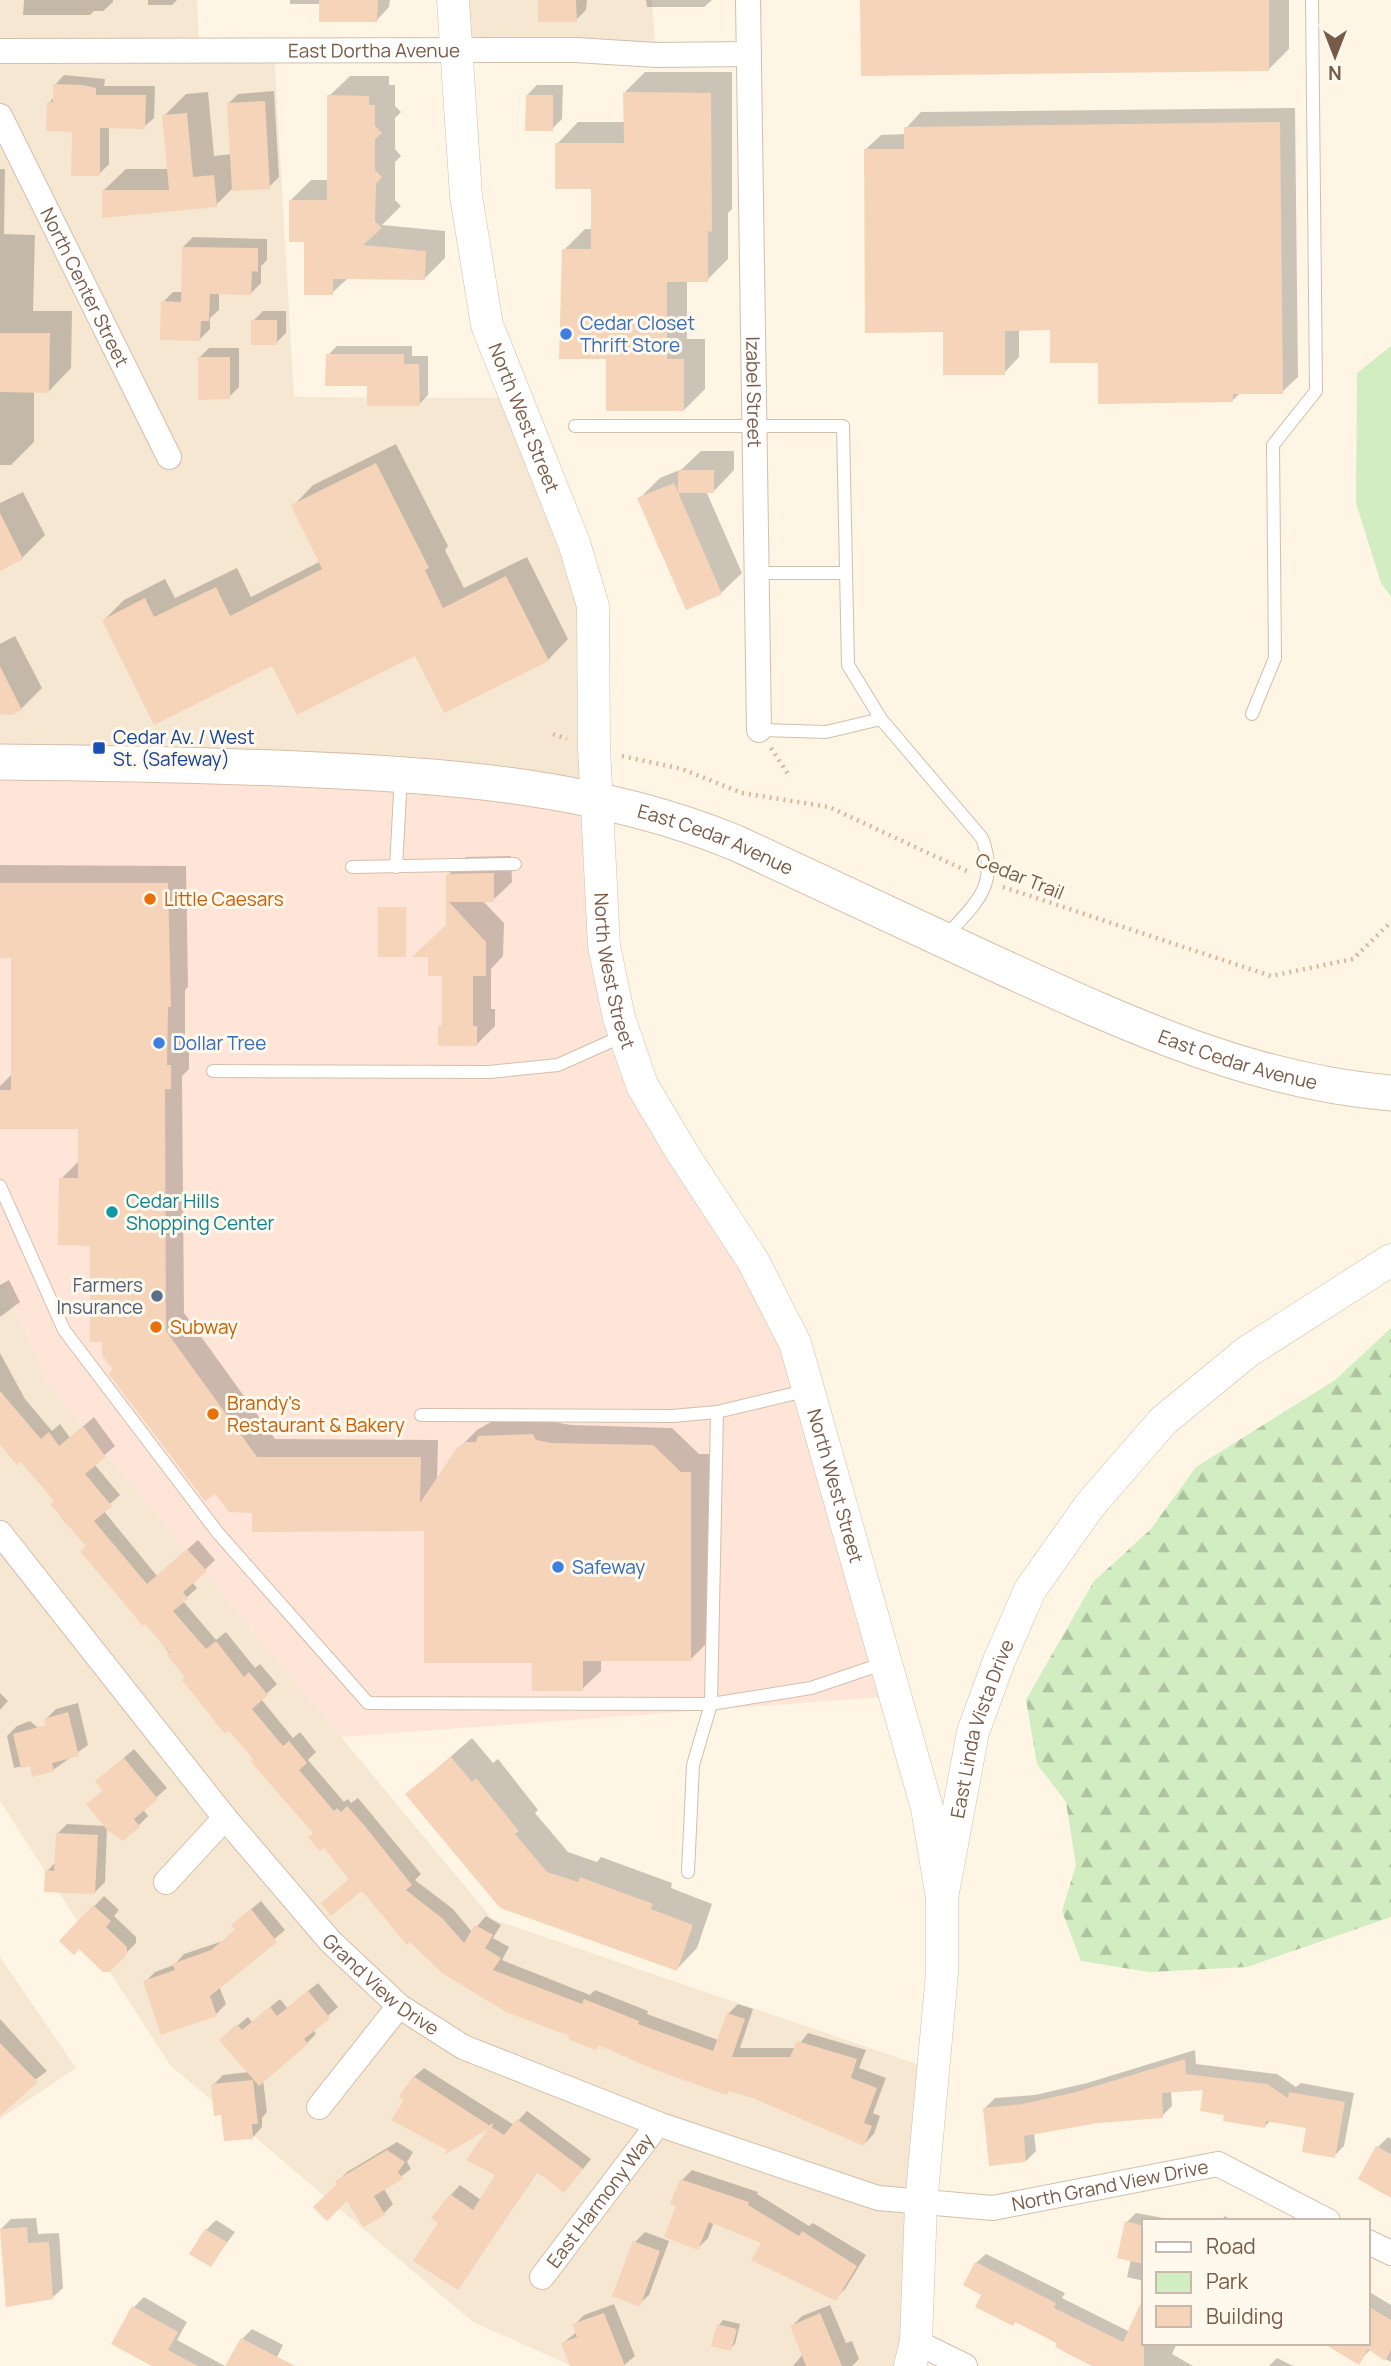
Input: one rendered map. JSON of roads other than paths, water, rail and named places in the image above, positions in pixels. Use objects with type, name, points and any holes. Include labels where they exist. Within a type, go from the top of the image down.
[{"type":"main road","name":"East Cedar Avenue","points":[[0,762],[181,764],[401,774],[488,782],[598,800],[689,823],[1124,1023],[1200,1051],[1284,1076],[1391,1093]]},
{"type":"street","name":"North West Street","points":[[453,0],[466,196],[487,325],[574,543],[593,606],[594,747],[604,946],[625,1034],[642,1084],[657,1112],[776,1302],[795,1343],[927,1808],[942,1898]]},
{"type":"street","name":"Izabel Street","points":[[748,0],[759,730]]},
{"type":"street","name":"East Dortha Avenue","points":[[0,51],[576,50],[656,55],[749,54]]},
{"type":"street","name":"North Center Street","points":[[0,116],[169,457]]},
{"type":"street","name":"East Linda Vista Drive","points":[[913,2354],[921,2204],[942,1973],[942,1898],[973,1732],[999,1661],[1030,1590],[1090,1505],[1163,1421],[1247,1352],[1391,1260]]},
{"type":"street","name":"Grand View Drive","points":[[0,1533],[225,1818],[330,1941],[399,2006],[473,2052],[658,2124],[878,2198],[921,2204]]},
{"type":"street","points":[[166,1882],[225,1818]]},
{"type":"street","points":[[319,2107],[399,2006]]},
{"type":"street","name":"East Harmony Way","points":[[542,2277],[658,2124]]},
{"type":"street","name":"North Grand View Drive","points":[[921,2204],[993,2208],[1218,2164],[1324,2219]]},
{"type":"street","points":[[1370,2243],[1391,2253]]},
{"type":"street","points":[[913,2354],[965,2366]]},
{"type":"lane","points":[[1252,714],[1275,658],[1273,445],[1316,391],[1312,0]]},
{"type":"lane","points":[[575,426],[844,426],[848,665],[881,719],[982,838],[990,868],[978,901],[943,939]]},
{"type":"lane","points":[[757,573],[846,573]]},
{"type":"lane","points":[[759,730],[826,732],[881,719]]},
{"type":"lane","points":[[396,867],[401,774]]},
{"type":"lane","points":[[352,867],[515,864]]},
{"type":"lane","points":[[214,1071],[489,1072],[558,1065],[625,1034]]},
{"type":"lane","points":[[0,1186],[64,1330],[218,1533],[368,1703],[711,1704],[811,1688],[887,1662]]},
{"type":"lane","points":[[421,1415],[671,1416],[717,1412],[810,1390]]},
{"type":"lane","points":[[688,1872],[693,1766],[711,1704],[717,1412]]},
{"type":"place","name":"Cedar Closet Thrift Store","points":[[566,334]]},
{"type":"place","name":"Cedar Av. / West St. (Safeway)","points":[[99,748]]},
{"type":"place","name":"Little Caesars","points":[[150,899]]},
{"type":"place","name":"Dollar Tree","points":[[159,1043]]},
{"type":"place","name":"Cedar Hills Shopping Center","points":[[112,1212]]},
{"type":"place","name":"Farmers Insurance","points":[[157,1296]]},
{"type":"place","name":"Subway","points":[[156,1327]]},
{"type":"place","name":"Brandy's Restaurant & Bakery","points":[[213,1414]]},
{"type":"place","name":"Safeway","points":[[558,1567]]}]
